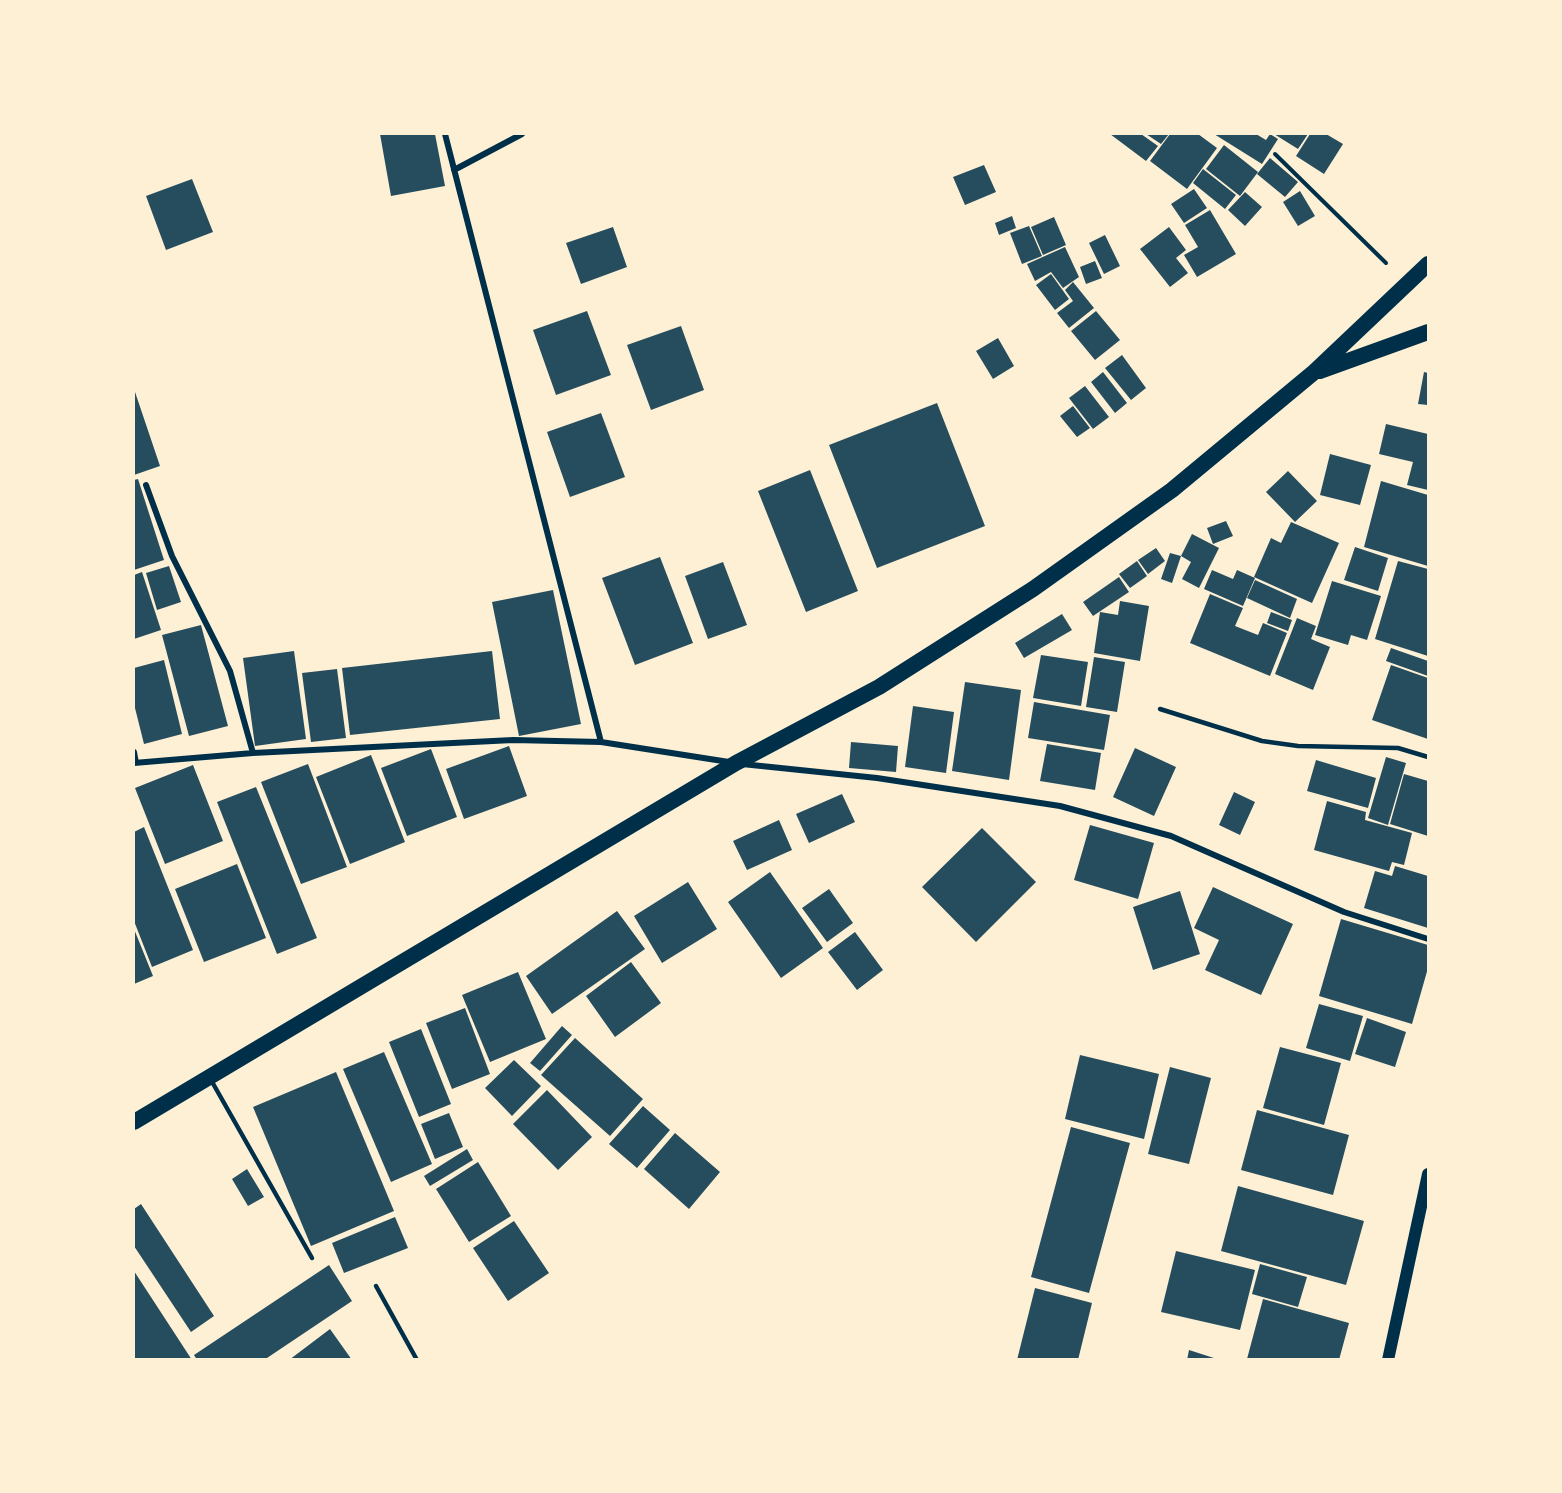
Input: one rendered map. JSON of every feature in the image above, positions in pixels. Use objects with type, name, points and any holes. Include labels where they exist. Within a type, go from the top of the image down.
[{"type":"highway","points":[[134,1122],[736,763],[879,687],[1033,589],[1172,490],[1313,373],[1428,264]]},
{"type":"highway","points":[[1313,373],[1428,332]]},
{"type":"main road","points":[[1388,1359],[1428,1174]]},
{"type":"street","points":[[446,134],[601,742]]},
{"type":"street","points":[[454,171],[522,134]]},
{"type":"street","points":[[146,485],[172,556],[230,671],[253,753]]},
{"type":"street","points":[[134,752],[135,763],[253,753],[513,740],[601,742],[736,763],[877,778],[1060,806],[1171,836],[1344,912],[1428,939]]},
{"type":"lane","points":[[1160,709],[1262,741],[1298,746],[1398,748],[1428,757]]},
{"type":"lane","points":[[209,1078],[312,1258]]},
{"type":"lane","points":[[375,1286],[417,1359]]},
{"type":"path","points":[[1275,154],[1408,284]]},
{"type":"building","points":[[380,134],[435,134],[445,186],[391,196]]},
{"type":"building","points":[[1110,134],[1141,134],[1158,146],[1146,161]]},
{"type":"building","points":[[1146,134],[1169,134],[1161,144]]},
{"type":"building","points":[[1170,134],[1198,134],[1217,148],[1187,189],[1150,161]]},
{"type":"building","points":[[1214,134],[1256,134],[1266,140],[1270,134],[1278,139],[1262,164]]},
{"type":"building","points":[[1274,134],[1308,134],[1298,149]]},
{"type":"building","points":[[1310,134],[1326,134],[1343,144],[1324,174],[1296,156]]},
{"type":"building","points":[[1224,145],[1258,172],[1240,196],[1206,169]]},
{"type":"building","points":[[1270,158],[1298,182],[1285,197],[1257,174]]},
{"type":"building","points":[[984,165],[996,192],[965,205],[953,177]]},
{"type":"building","points":[[1203,169],[1236,195],[1225,209],[1193,183]]},
{"type":"building","points":[[192,179],[213,232],[166,250],[146,196]]},
{"type":"building","points":[[1194,189],[1207,208],[1184,223],[1171,204]]},
{"type":"building","points":[[1300,191],[1315,216],[1298,226],[1283,202]]},
{"type":"building","points":[[1245,192],[1262,207],[1245,226],[1228,210]]},
{"type":"building","points":[[1210,210],[1236,254],[1197,277],[1184,255],[1198,247],[1185,225]]},
{"type":"building","points":[[1012,216],[1016,228],[999,235],[995,223]]},
{"type":"building","points":[[1054,217],[1066,245],[1043,255],[1031,227]]},
{"type":"building","points":[[1029,226],[1042,256],[1022,264],[1010,233]]},
{"type":"building","points":[[613,227],[627,267],[581,284],[566,243]]},
{"type":"building","points":[[1169,227],[1186,250],[1176,258],[1188,273],[1170,287],[1140,249]]},
{"type":"building","points":[[1105,235],[1120,266],[1104,274],[1089,243]]},
{"type":"building","points":[[1065,247],[1079,277],[1063,288],[1051,272],[1035,281],[1027,264]]},
{"type":"building","points":[[1095,261],[1102,278],[1086,284],[1080,267]]},
{"type":"building","points":[[1051,274],[1069,299],[1055,310],[1036,285]]},
{"type":"building","points":[[1073,282],[1094,308],[1069,328],[1057,313],[1073,301],[1065,290]]},
{"type":"building","points":[[587,311],[611,375],[556,395],[533,330]]},
{"type":"building","points":[[1096,311],[1120,340],[1095,360],[1071,331]]},
{"type":"building","points":[[681,326],[704,390],[651,410],[627,345]]},
{"type":"building","points":[[998,338],[1014,366],[993,379],[976,351]]},
{"type":"building","points":[[1122,355],[1146,388],[1131,400],[1105,368]]},
{"type":"building","points":[[1103,372],[1127,403],[1115,413],[1091,382]]},
{"type":"building","points":[[1424,372],[1428,373],[1428,405],[1418,404]]},
{"type":"building","points":[[1085,386],[1109,417],[1093,429],[1069,398]]},
{"type":"building","points":[[134,389],[160,466],[134,475]]},
{"type":"building","points":[[937,403],[985,526],[877,568],[829,445]]},
{"type":"building","points":[[1073,406],[1090,428],[1077,437],[1060,416]]},
{"type":"building","points":[[601,413],[625,477],[570,497],[547,432]]},
{"type":"building","points":[[1386,424],[1428,434],[1428,490],[1407,485],[1413,462],[1379,454]]},
{"type":"building","points":[[1330,454],[1371,465],[1360,505],[1320,495]]},
{"type":"building","points":[[810,470],[858,591],[806,612],[758,491]]},
{"type":"building","points":[[1288,471],[1317,501],[1295,522],[1266,492]]},
{"type":"building","points":[[138,479],[164,560],[134,570],[134,480]]},
{"type":"building","points":[[1381,481],[1428,495],[1428,566],[1364,547]]},
{"type":"building","points":[[1226,521],[1233,536],[1213,544],[1207,528]]},
{"type":"building","points":[[1291,522],[1339,543],[1312,603],[1254,577],[1271,538],[1281,543]]},
{"type":"building","points":[[1192,534],[1219,548],[1199,588],[1182,579],[1191,562],[1181,556]]},
{"type":"building","points":[[1355,547],[1388,558],[1378,591],[1344,580]]},
{"type":"building","points":[[1156,548],[1165,561],[1148,574],[1138,560]]},
{"type":"building","points":[[1170,553],[1181,556],[1172,583],[1161,579]]},
{"type":"building","points":[[660,557],[693,643],[635,665],[602,578]]},
{"type":"building","points":[[1137,561],[1147,576],[1130,588],[1119,574]]},
{"type":"building","points":[[1398,561],[1428,569],[1428,656],[1375,639]]},
{"type":"building","points":[[723,562],[747,625],[708,639],[685,576]]},
{"type":"building","points":[[169,566],[181,602],[157,610],[146,573]]},
{"type":"building","points":[[1212,570],[1233,579],[1237,570],[1255,578],[1243,606],[1204,589]]},
{"type":"building","points":[[142,572],[161,630],[134,639],[134,575]]},
{"type":"building","points":[[1119,577],[1129,592],[1093,616],[1083,602]]},
{"type":"building","points":[[1255,580],[1297,599],[1290,618],[1247,598]]},
{"type":"building","points":[[1332,581],[1381,596],[1367,640],[1351,635],[1348,645],[1315,635]]},
{"type":"building","points":[[553,590],[581,724],[519,736],[492,602]]},
{"type":"building","points":[[1210,594],[1243,608],[1235,626],[1258,635],[1263,623],[1287,633],[1270,676],[1190,643]]},
{"type":"building","points":[[1120,601],[1149,606],[1140,661],[1094,653],[1100,612],[1118,615]]},
{"type":"building","points":[[1271,612],[1292,620],[1288,631],[1267,623]]},
{"type":"building","points":[[1062,614],[1072,630],[1024,658],[1015,643]]},
{"type":"building","points":[[1297,618],[1316,626],[1311,639],[1330,647],[1313,690],[1275,674]]},
{"type":"building","points":[[201,625],[228,726],[189,736],[162,635]]},
{"type":"building","points":[[1391,648],[1428,661],[1428,676],[1386,661]]},
{"type":"building","points":[[294,651],[306,739],[255,746],[243,658]]},
{"type":"building","points":[[492,651],[500,719],[350,735],[342,668]]},
{"type":"building","points":[[1041,655],[1088,662],[1081,706],[1033,698]]},
{"type":"building","points":[[1094,657],[1125,662],[1117,712],[1086,707]]},
{"type":"building","points":[[164,660],[182,734],[144,744],[134,704],[134,668]]},
{"type":"building","points":[[1391,665],[1428,678],[1428,739],[1372,720]]},
{"type":"building","points":[[337,669],[346,738],[311,742],[302,673]]},
{"type":"building","points":[[965,682],[1021,690],[1009,780],[952,771]]},
{"type":"building","points":[[1034,702],[1110,715],[1104,750],[1028,738]]},
{"type":"building","points":[[913,706],[954,712],[946,773],[905,767]]},
{"type":"building","points":[[851,742],[898,746],[896,772],[849,768]]},
{"type":"building","points":[[1047,744],[1101,753],[1095,790],[1040,781]]},
{"type":"building","points":[[509,746],[527,796],[464,819],[446,769]]},
{"type":"building","points":[[1135,748],[1176,767],[1154,816],[1113,797]]},
{"type":"building","points":[[431,749],[457,817],[407,836],[381,768]]},
{"type":"building","points":[[371,755],[405,842],[350,864],[316,777]]},
{"type":"building","points":[[1386,757],[1406,763],[1388,825],[1368,818]]},
{"type":"building","points":[[1316,760],[1376,778],[1368,808],[1307,791]]},
{"type":"building","points":[[308,764],[347,867],[301,884],[261,782]]},
{"type":"building","points":[[193,765],[223,841],[165,864],[135,788]]},
{"type":"building","points":[[1404,774],[1428,781],[1428,836],[1390,824]]},
{"type":"building","points":[[256,787],[317,938],[277,954],[217,802]]},
{"type":"building","points":[[1234,792],[1255,802],[1240,835],[1219,825]]},
{"type":"building","points":[[842,794],[855,822],[809,843],[796,814]]},
{"type":"building","points":[[1327,801],[1366,812],[1365,820],[1412,833],[1404,865],[1392,862],[1389,871],[1314,850]]},
{"type":"building","points":[[779,820],[792,850],[747,870],[733,841]]},
{"type":"building","points":[[1090,825],[1154,843],[1138,899],[1074,880]]},
{"type":"building","points":[[144,827],[193,950],[152,967],[134,921],[134,832]]},
{"type":"building","points":[[982,828],[1036,882],[976,942],[922,887]]},
{"type":"building","points":[[237,864],[266,938],[204,962],[175,889]]},
{"type":"building","points":[[1395,866],[1428,876],[1428,928],[1364,908],[1375,871],[1392,876]]},
{"type":"building","points":[[770,872],[823,948],[781,978],[728,902]]},
{"type":"building","points":[[688,882],[717,929],[662,963],[634,916]]},
{"type":"building","points":[[1213,887],[1293,924],[1261,995],[1205,970],[1219,940],[1194,928]]},
{"type":"building","points":[[829,889],[853,923],[827,942],[802,908]]},
{"type":"building","points":[[1180,891],[1200,954],[1153,970],[1133,907]]},
{"type":"building","points":[[617,911],[645,949],[552,1014],[526,976]]},
{"type":"building","points":[[1341,919],[1428,945],[1428,968],[1412,1024],[1319,996]]},
{"type":"building","points":[[134,929],[153,976],[134,984]]},
{"type":"building","points":[[855,932],[883,970],[857,990],[828,952]]},
{"type":"building","points":[[631,962],[661,1003],[615,1037],[586,996]]},
{"type":"building","points":[[518,972],[546,1039],[490,1062],[462,995]]},
{"type":"building","points":[[1319,1004],[1363,1016],[1350,1061],[1306,1048]]},
{"type":"building","points":[[465,1008],[490,1074],[452,1089],[426,1023]]},
{"type":"building","points":[[1367,1018],[1406,1032],[1395,1067],[1355,1054]]},
{"type":"building","points":[[562,1026],[572,1035],[540,1071],[530,1063]]},
{"type":"building","points":[[421,1029],[451,1104],[419,1117],[389,1042]]},
{"type":"building","points":[[575,1038],[643,1099],[610,1136],[541,1075]]},
{"type":"building","points":[[1280,1047],[1341,1063],[1324,1125],[1263,1108]]},
{"type":"building","points":[[384,1052],[432,1164],[391,1182],[343,1069]]},
{"type":"building","points":[[1080,1055],[1159,1074],[1144,1139],[1065,1119]]},
{"type":"building","points":[[514,1060],[541,1086],[512,1116],[485,1088]]},
{"type":"building","points":[[1170,1067],[1211,1078],[1189,1164],[1148,1154]]},
{"type":"building","points":[[336,1072],[394,1211],[311,1246],[253,1107]]},
{"type":"building","points":[[547,1090],[592,1137],[558,1170],[513,1124]]},
{"type":"building","points":[[643,1106],[670,1130],[637,1168],[609,1144]]},
{"type":"building","points":[[1257,1110],[1349,1135],[1333,1195],[1241,1170]]},
{"type":"building","points":[[449,1113],[463,1147],[435,1159],[421,1124]]},
{"type":"building","points":[[1071,1127],[1130,1143],[1089,1293],[1031,1277]]},
{"type":"building","points":[[675,1133],[720,1172],[689,1209],[644,1169]]},
{"type":"building","points":[[467,1149],[473,1160],[430,1186],[424,1176]]},
{"type":"building","points":[[478,1162],[511,1216],[469,1242],[436,1189]]},
{"type":"building","points":[[247,1169],[264,1197],[248,1206],[232,1179]]},
{"type":"building","points":[[1238,1186],[1364,1221],[1346,1285],[1221,1251]]},
{"type":"building","points":[[141,1204],[214,1316],[191,1332],[134,1246],[134,1209]]},
{"type":"building","points":[[395,1217],[408,1248],[344,1273],[332,1243]]},
{"type":"building","points":[[514,1221],[549,1273],[508,1301],[473,1248]]},
{"type":"building","points":[[1176,1251],[1255,1270],[1240,1330],[1161,1312]]},
{"type":"building","points":[[1260,1264],[1307,1277],[1298,1307],[1252,1294]]},
{"type":"building","points":[[329,1265],[352,1301],[264,1360],[197,1360],[194,1355]]},
{"type":"building","points":[[134,1271],[192,1360],[134,1360]]},
{"type":"building","points":[[1035,1288],[1092,1303],[1078,1360],[1017,1360]]},
{"type":"building","points":[[1263,1299],[1349,1323],[1339,1360],[1247,1359]]},
{"type":"building","points":[[330,1329],[352,1360],[289,1360]]},
{"type":"building","points":[[1189,1350],[1217,1359],[1217,1360],[1187,1360]]}]
